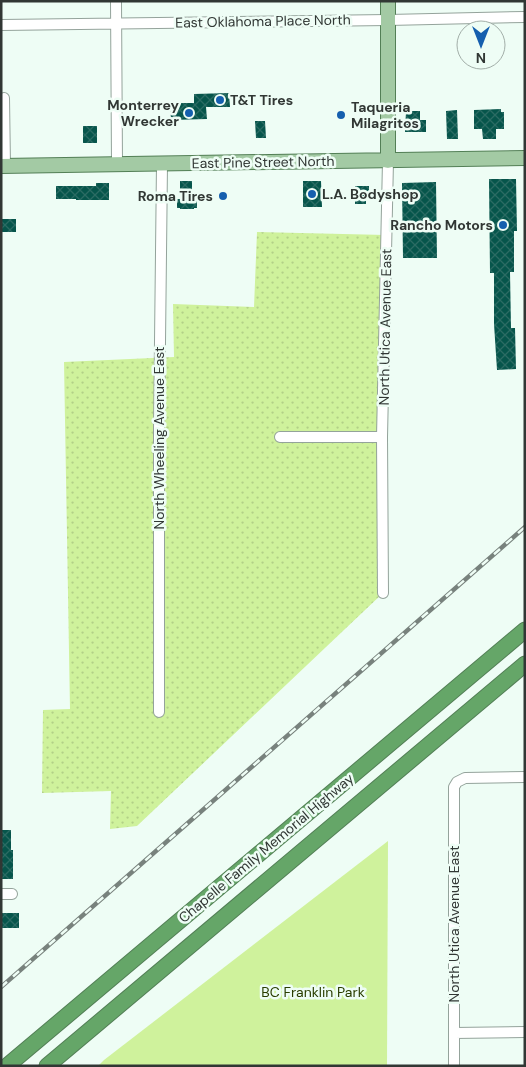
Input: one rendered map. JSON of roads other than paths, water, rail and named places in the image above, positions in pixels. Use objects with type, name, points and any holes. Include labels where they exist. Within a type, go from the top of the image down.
[{"type":"highway","name":"Chapelle Family Memorial Highway","points":[[7,1066],[525,630]]},
{"type":"highway","name":"Chapelle Family Memorial Highway","points":[[48,1066],[525,664]]},
{"type":"main road","name":"North Utica Avenue East","points":[[388,1],[388,161]]},
{"type":"main road","name":"East Pine Street North","points":[[3,166],[525,158]]},
{"type":"street","points":[[116,1],[117,164]]},
{"type":"street","name":"East Oklahoma Place North","points":[[1,25],[525,17]]},
{"type":"street","points":[[3,166],[4,98]]},
{"type":"street","name":"North Utica Avenue East","points":[[383,593],[382,437],[388,161]]},
{"type":"street","name":"North Wheeling Avenue East","points":[[159,712],[159,431],[162,164]]},
{"type":"street","points":[[280,437],[382,437]]},
{"type":"street","name":"North Utica Avenue East","points":[[454,1066],[454,792],[457,782],[465,778],[525,777]]},
{"type":"street","points":[[1,894],[12,894]]},
{"type":"street","points":[[454,1033],[525,1032]]},
{"type":"railway","points":[[1,987],[525,527]]},
{"type":"place","name":"T&T Tires","points":[[220,100]]},
{"type":"place","name":"Monterrey Wrecker","points":[[189,113]]},
{"type":"place","name":"Taqueria Milagritos","points":[[341,115]]},
{"type":"place","name":"L.A. Bodyshop","points":[[312,194]]},
{"type":"place","name":"Roma Tires","points":[[223,196]]},
{"type":"place","name":"Rancho Motors","points":[[503,225]]},
{"type":"park label","name":"BC Franklin Park","points":[[313,992]]}]
